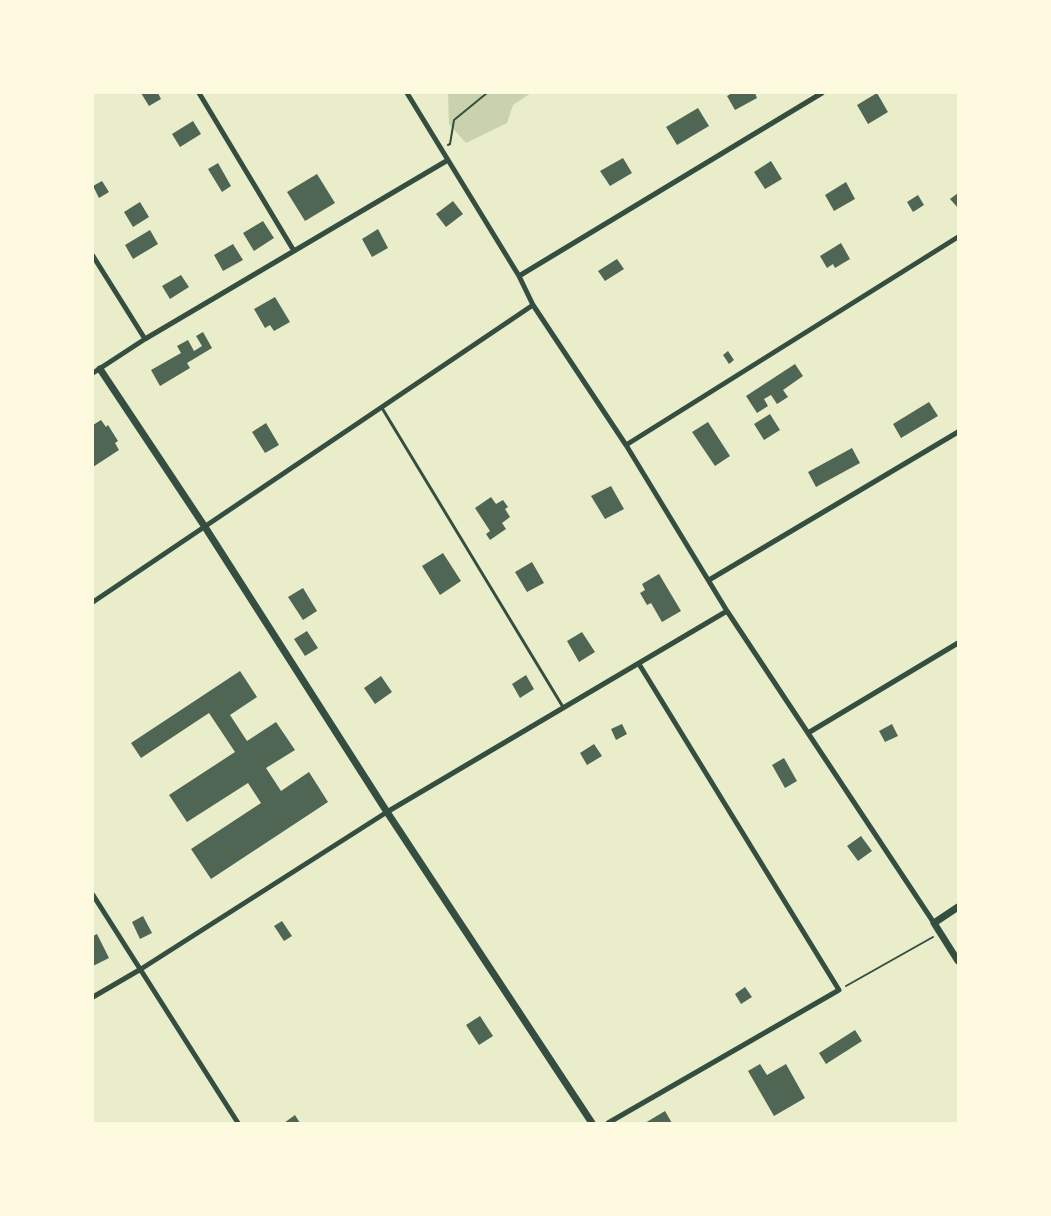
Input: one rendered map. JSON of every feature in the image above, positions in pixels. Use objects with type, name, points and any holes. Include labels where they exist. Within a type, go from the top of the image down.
[{"type":"street","points":[[199,93],[294,251]]},
{"type":"street","points":[[407,93],[519,276],[533,305],[626,445],[727,610],[958,961]]},
{"type":"street","points":[[519,276],[822,93]]},
{"type":"street","points":[[93,373],[145,339],[448,160]]},
{"type":"street","points":[[626,445],[958,237]]},
{"type":"street","points":[[93,255],[145,339]]},
{"type":"street","points":[[93,602],[533,305]]},
{"type":"street","points":[[100,369],[592,1123]]},
{"type":"street","points":[[709,580],[958,432]]},
{"type":"street","points":[[93,997],[141,969],[387,812],[727,610]]},
{"type":"street","points":[[808,733],[958,644]]},
{"type":"street","points":[[608,1123],[839,990],[639,664]]},
{"type":"street","points":[[93,895],[238,1123]]},
{"type":"street","points":[[934,922],[958,907]]},
{"type":"lane","points":[[381,406],[563,707]]},
{"type":"path","points":[[442,149],[450,144],[454,120],[487,93]]},
{"type":"path","points":[[839,990],[940,933]]},
{"type":"green space","points":[[448,93],[531,93],[513,105],[507,123],[466,143],[449,124]]},
{"type":"building","points":[[141,93],[158,93],[161,99],[149,106]]},
{"type":"building","points":[[732,93],[755,93],[757,98],[735,110],[727,96]]},
{"type":"building","points":[[877,93],[888,112],[868,124],[857,105]]},
{"type":"building","points":[[698,108],[709,126],[677,145],[666,127]]},
{"type":"building","points":[[193,121],[201,134],[180,147],[172,134]]},
{"type":"building","points":[[623,158],[632,173],[610,186],[600,171]]},
{"type":"building","points":[[771,161],[782,179],[765,189],[754,172]]},
{"type":"building","points":[[218,163],[231,186],[222,192],[208,169]]},
{"type":"building","points":[[317,174],[335,203],[305,221],[287,192]]},
{"type":"building","points":[[102,181],[109,192],[99,198],[93,186]]},
{"type":"building","points":[[846,182],[855,199],[834,211],[825,195]]},
{"type":"building","points":[[958,193],[958,208],[950,199]]},
{"type":"building","points":[[918,195],[924,205],[913,212],[907,202]]},
{"type":"building","points":[[453,201],[463,214],[446,227],[436,214]]},
{"type":"building","points":[[140,202],[149,217],[133,227],[124,212]]},
{"type":"building","points":[[263,221],[274,238],[254,251],[243,233]]},
{"type":"building","points":[[378,229],[388,248],[372,257],[362,239]]},
{"type":"building","points":[[150,230],[158,244],[133,259],[125,245]]},
{"type":"building","points":[[841,243],[850,259],[835,268],[833,264],[827,268],[820,256]]},
{"type":"building","points":[[233,244],[243,260],[223,271],[214,255]]},
{"type":"building","points":[[617,259],[624,269],[605,281],[598,271]]},
{"type":"building","points":[[181,275],[189,287],[170,299],[162,286]]},
{"type":"building","points":[[275,297],[290,322],[274,331],[270,325],[265,328],[254,309]]},
{"type":"building","points":[[203,332],[212,348],[187,363],[190,368],[160,386],[151,370],[181,353],[177,346],[188,340],[194,351],[202,346],[196,336]]},
{"type":"building","points":[[728,351],[734,360],[729,364],[723,355]]},
{"type":"building","points":[[795,364],[803,376],[783,390],[788,397],[777,404],[771,395],[764,399],[768,406],[757,413],[746,396]]},
{"type":"building","points":[[929,402],[938,416],[901,438],[893,424]]},
{"type":"building","points":[[770,414],[780,430],[764,440],[754,424]]},
{"type":"building","points":[[101,420],[106,427],[108,425],[118,441],[115,443],[119,450],[93,467],[93,425]]},
{"type":"building","points":[[708,422],[730,456],[715,466],[692,432]]},
{"type":"building","points":[[266,423],[279,445],[265,453],[252,432]]},
{"type":"building","points":[[852,448],[860,463],[816,487],[808,472]]},
{"type":"building","points":[[611,486],[624,509],[605,519],[591,496]]},
{"type":"building","points":[[491,497],[496,504],[503,500],[508,507],[505,509],[510,517],[502,523],[506,529],[490,540],[486,534],[490,531],[475,508]]},
{"type":"building","points":[[443,553],[461,581],[440,595],[422,566]]},
{"type":"building","points":[[532,562],[544,583],[527,592],[515,572]]},
{"type":"building","points":[[659,574],[681,611],[662,622],[651,603],[647,605],[640,593],[645,590],[642,584]]},
{"type":"building","points":[[303,588],[317,611],[303,620],[288,597]]},
{"type":"building","points":[[307,631],[318,648],[305,656],[294,639]]},
{"type":"building","points":[[582,632],[595,652],[579,662],[567,641]]},
{"type":"building","points":[[240,671],[257,697],[230,715],[247,741],[276,722],[295,750],[266,768],[281,791],[309,772],[328,802],[211,879],[191,849],[261,803],[248,783],[187,822],[169,795],[235,752],[209,713],[141,758],[131,743]]},
{"type":"building","points":[[526,675],[534,689],[520,698],[512,684]]},
{"type":"building","points":[[381,676],[392,692],[375,704],[364,688]]},
{"type":"building","points":[[622,724],[627,734],[616,740],[611,729]]},
{"type":"building","points":[[892,724],[898,736],[885,742],[879,731]]},
{"type":"building","points":[[594,744],[602,756],[587,765],[580,753]]},
{"type":"building","points":[[784,758],[797,781],[785,788],[772,765]]},
{"type":"building","points":[[861,836],[872,851],[858,861],[847,846]]},
{"type":"building","points":[[143,916],[152,933],[140,939],[132,922]]},
{"type":"building","points":[[282,921],[292,936],[284,941],[274,926]]},
{"type":"building","points":[[97,934],[109,958],[93,966],[93,936]]},
{"type":"building","points":[[745,987],[752,997],[741,1004],[735,994]]},
{"type":"building","points":[[480,1016],[493,1036],[479,1045],[466,1025]]},
{"type":"building","points":[[855,1030],[862,1041],[826,1064],[819,1053]]},
{"type":"building","points":[[760,1064],[767,1075],[786,1064],[805,1098],[774,1116],[748,1071]]},
{"type":"building","points":[[665,1111],[672,1123],[645,1123]]},
{"type":"building","points":[[295,1115],[300,1123],[284,1123]]}]
